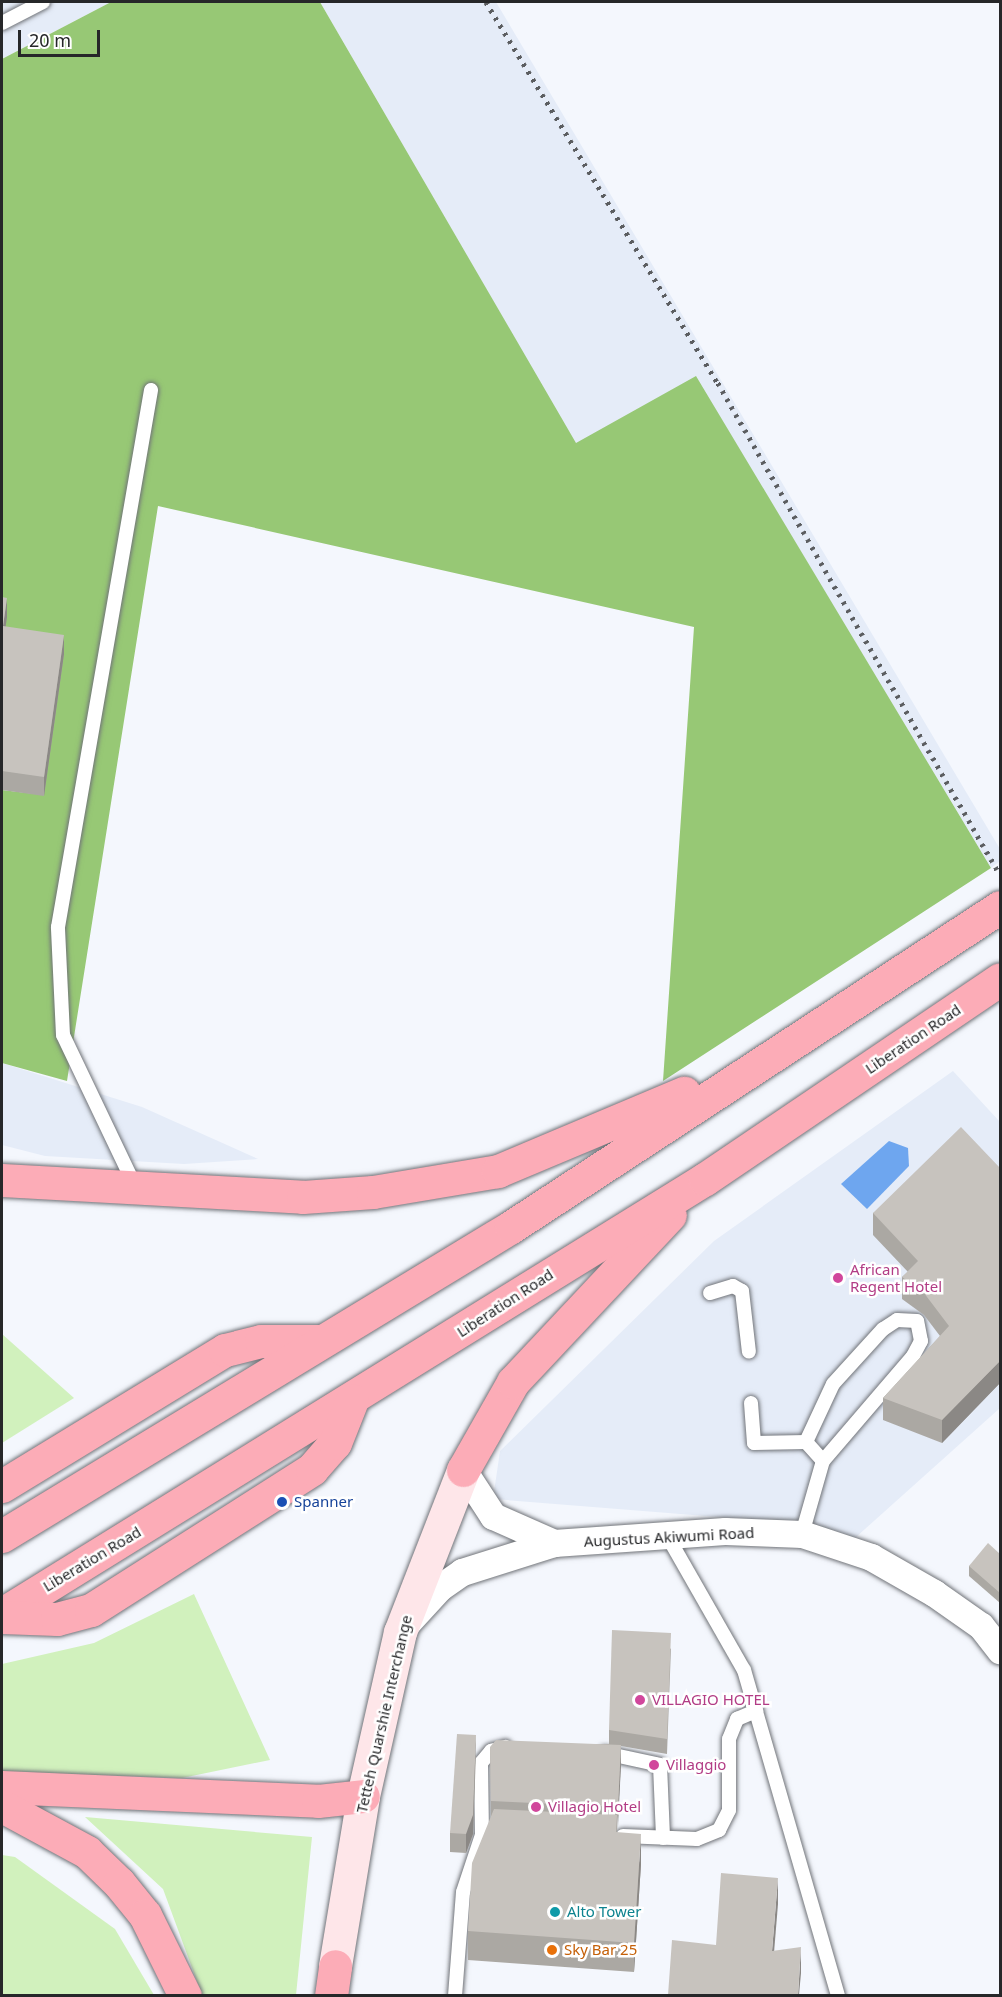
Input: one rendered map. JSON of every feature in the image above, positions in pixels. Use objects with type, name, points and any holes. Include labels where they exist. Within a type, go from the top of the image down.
[{"type":"highway","points":[[2,1536],[319,1341],[510,1227],[752,1065],[1000,907]]},
{"type":"highway","name":"Liberation Road","points":[[2,1615],[705,1179],[1000,979]]},
{"type":"highway","points":[[2,1180],[303,1197],[373,1192],[498,1171],[752,1065]]},
{"type":"highway","points":[[463,1470],[513,1382],[705,1179]]},
{"type":"highway","points":[[2,1486],[225,1350],[261,1341],[319,1341]]},
{"type":"highway","points":[[2,1615],[57,1619],[91,1610],[312,1468],[335,1443],[352,1400]]},
{"type":"highway","points":[[2,1787],[318,1801],[363,1796]]},
{"type":"highway","points":[[2,1806],[87,1852],[119,1883],[145,1915],[185,1995]]},
{"type":"street","name":"Augustus Akiwumi Road","points":[[463,1470],[493,1515],[554,1543]]},
{"type":"street","name":"Tetteh Quarshie Interchange","points":[[333,1981],[363,1796],[400,1632],[463,1470]]},
{"type":"street","name":"Augustus Akiwumi Road","points":[[400,1632],[439,1588],[462,1572],[554,1543],[668,1537],[725,1531],[802,1534],[871,1557],[934,1593],[981,1626],[1000,1650]]},
{"type":"lane","points":[[2,23],[43,2]]},
{"type":"lane","points":[[136,1189],[63,1035],[58,927],[151,390]]},
{"type":"lane","points":[[710,1293],[733,1286],[742,1291],[749,1352]]},
{"type":"lane","points":[[802,1534],[823,1461],[913,1356],[921,1341],[917,1321],[897,1320],[883,1329],[833,1384],[806,1442]]},
{"type":"lane","points":[[752,1403],[754,1443],[806,1442],[823,1461]]},
{"type":"lane","points":[[668,1537],[744,1670],[838,1995]]},
{"type":"lane","points":[[606,1835],[697,1839],[725,1822],[729,1739],[737,1719],[756,1711]]},
{"type":"lane","points":[[455,1995],[463,1892],[482,1835],[481,1763],[491,1751],[518,1744]]},
{"type":"lane","points":[[587,1751],[644,1757],[660,1765],[663,1838]]},
{"type":"lane","points":[[482,1835],[503,1830]]},
{"type":"shaded area","points":[[2,2],[111,2],[2,59]]},
{"type":"shaded area","points":[[320,2],[496,2],[1000,849],[1000,861],[991,868],[696,377],[576,444]]},
{"type":"shaded area","points":[[2,1063],[142,1107],[258,1159],[184,1164],[45,1156],[2,1145]]},
{"type":"shaded area","name":"African Regent Hotel","points":[[953,1071],[1000,1122],[1000,1408],[855,1538],[756,1520],[493,1499],[500,1451],[714,1241]]},
{"type":"green space","points":[[111,2],[320,2],[576,443],[696,376],[991,868],[663,1081],[694,627],[158,506],[67,1081],[2,1063],[2,790],[44,795],[3,645],[2,59]]},
{"type":"green space","points":[[2,1334],[74,1398],[2,1443]]},
{"type":"green space","points":[[194,1594],[270,1760],[182,1778],[2,1772],[2,1664],[94,1643]]},
{"type":"green space","points":[[85,1817],[312,1837],[296,1995],[202,1995],[163,1889]]},
{"type":"green space","points":[[2,1855],[15,1857],[115,1929],[154,1995],[2,1995]]},
{"type":"water","points":[[889,1141],[908,1148],[909,1166],[867,1209],[841,1184]]},
{"type":"building","points":[[2,597],[7,598],[3,626],[64,635],[44,777],[2,771]]},
{"type":"building","points":[[961,1127],[1000,1168],[1000,1361],[942,1420],[883,1398],[949,1326],[924,1293],[902,1277],[918,1261],[873,1213]]},
{"type":"building","points":[[988,1543],[1000,1554],[1000,1593],[969,1566]]},
{"type":"building","name":"VILLAGIO HOTEL","points":[[612,1630],[671,1633],[667,1739],[609,1730]]},
{"type":"building","points":[[457,1734],[476,1735],[473,1815],[466,1834],[450,1833]]},
{"type":"building","points":[[496,1740],[621,1745],[618,1807],[491,1801],[490,1747]]},
{"type":"building","name":"Alto Tower","points":[[494,1809],[617,1815],[616,1832],[641,1834],[634,1943],[468,1931],[472,1863]]},
{"type":"building","points":[[721,1873],[778,1878],[772,1951],[801,1947],[798,1995],[668,1995],[672,1940],[716,1945]]},
{"type":"railway","points":[[486,2],[718,383],[1000,875]]},
{"type":"place","name":"African Regent Hotel","points":[[838,1278]]},
{"type":"place","name":"Spanner","points":[[282,1502]]},
{"type":"place","name":"VILLAGIO HOTEL","points":[[640,1700]]},
{"type":"place","name":"Villaggio","points":[[654,1765]]},
{"type":"place","name":"Villagio Hotel","points":[[536,1807]]},
{"type":"place","name":"Alto Tower","points":[[555,1912]]},
{"type":"place","name":"Sky Bar 25","points":[[552,1950]]}]
